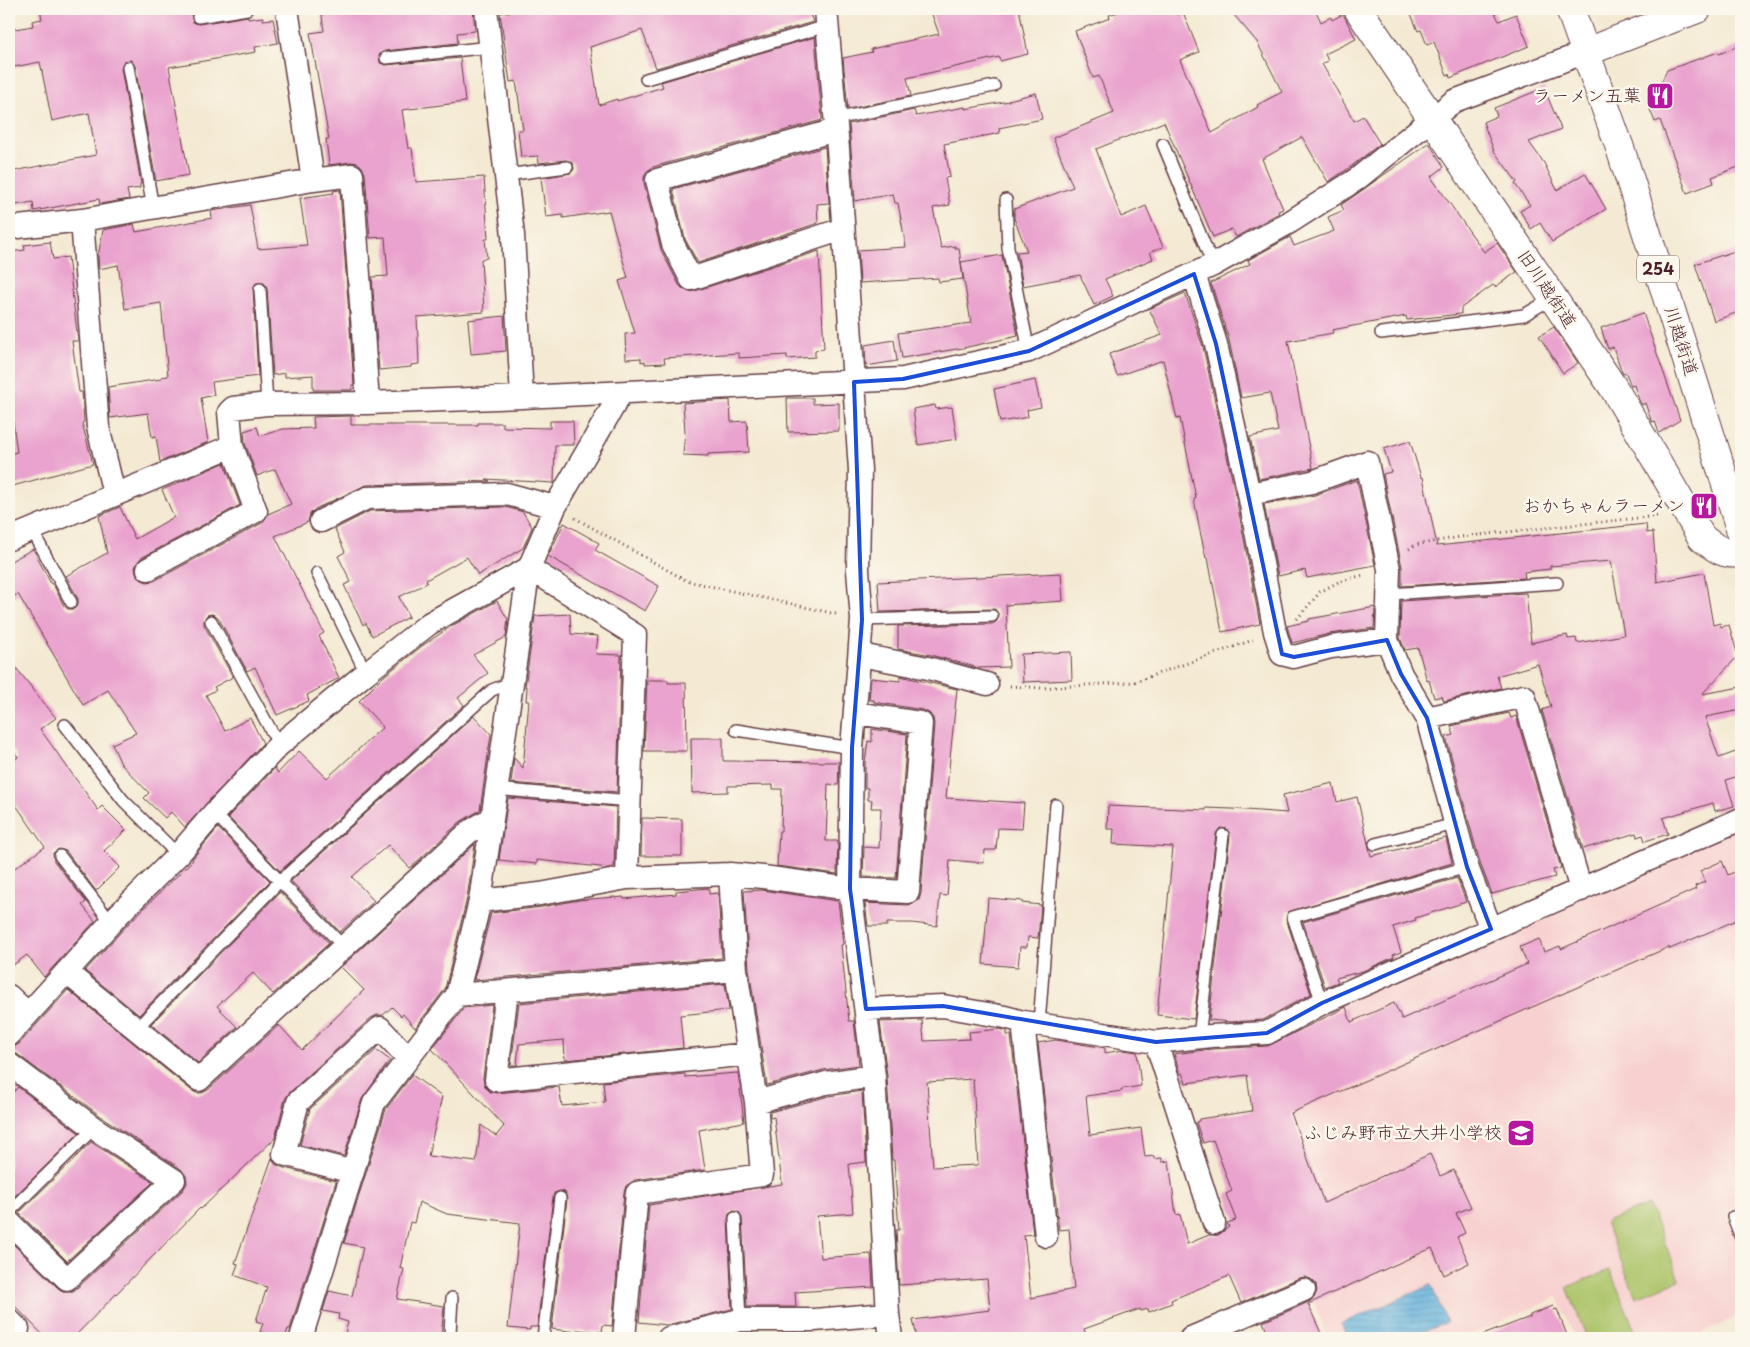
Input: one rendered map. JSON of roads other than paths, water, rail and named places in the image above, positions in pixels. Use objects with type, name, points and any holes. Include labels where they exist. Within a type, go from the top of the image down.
[{"type":"main road","name":"旧川越街道","points":[[1358,9],[1613,387],[1702,538],[1720,551],[1734,554],[1741,552]]},
{"type":"main road","name":"川越街道","points":[[1570,9],[1620,148],[1741,532]]},
{"type":"main road","points":[[1586,52],[1697,9]]},
{"type":"street","points":[[287,9],[313,180]]},
{"type":"street","points":[[486,9],[513,235],[522,397]]},
{"type":"street","points":[[827,17],[860,470],[858,570],[862,620],[852,748],[850,889],[874,1076],[891,1338]]},
{"type":"street","points":[[148,569],[256,511],[232,446],[229,412],[233,408],[267,404],[368,403],[522,397],[903,379],[1028,351],[1203,270],[1290,222],[1357,179],[1454,101],[1586,52]]},
{"type":"street","points":[[836,124],[657,180],[673,244],[691,279],[843,229]]},
{"type":"street","points":[[9,228],[82,220],[352,175],[368,403]]},
{"type":"street","points":[[82,220],[98,427],[114,494]]},
{"type":"street","points":[[1203,270],[1216,344],[1249,494],[1275,632],[1282,654],[1294,657],[1331,648],[1387,640]]},
{"type":"street","points":[[300,1338],[374,1103],[457,995],[480,901],[529,568],[555,507],[621,393]]},
{"type":"street","points":[[9,539],[232,446]]},
{"type":"street","points":[[1249,494],[1312,482],[1367,462],[1389,569],[1387,640],[1401,674],[1427,718],[1467,867],[1491,929]]},
{"type":"street","points":[[321,521],[367,498],[506,494],[555,507]]},
{"type":"street","points":[[9,1035],[111,922],[178,854],[214,813],[279,746],[366,673],[430,623],[529,568]]},
{"type":"street","points":[[529,568],[635,635],[627,878]]},
{"type":"street","points":[[860,655],[928,668],[986,684]]},
{"type":"street","points":[[1427,718],[1524,696],[1581,890]]},
{"type":"street","points":[[480,901],[540,894],[627,878],[730,874],[850,889],[908,892],[921,723],[856,713]]},
{"type":"street","points":[[66,972],[198,1080],[468,832],[492,818]]},
{"type":"street","points":[[866,1009],[943,1006],[1005,1016],[1031,1023],[1156,1042],[1266,1033],[1322,1003],[1741,819]]},
{"type":"street","points":[[624,1338],[637,1193],[762,1175],[756,1102],[736,970],[730,874]]},
{"type":"street","points":[[457,995],[736,970]]},
{"type":"street","points":[[507,991],[496,1080],[749,1054]]},
{"type":"street","points":[[9,996],[28,1014]]},
{"type":"street","points":[[1031,1023],[1046,1236]]},
{"type":"street","points":[[353,1172],[284,1154],[298,1102],[380,1028],[408,1058]]},
{"type":"street","points":[[1156,1042],[1214,1223]]},
{"type":"street","points":[[9,1064],[94,1128],[174,1180],[67,1279],[9,1222]]},
{"type":"street","points":[[756,1102],[826,1083],[874,1076]]},
{"type":"street","points":[[1191,1338],[1304,1290]]},
{"type":"street","points":[[669,1338],[702,1334],[740,1320],[814,1320],[888,1314]]},
{"type":"street","points":[[9,1320],[18,1329],[9,1338]]},
{"type":"lane","points":[[198,18],[247,9]]},
{"type":"lane","points":[[646,78],[827,17]]},
{"type":"lane","points":[[386,58],[491,47]]},
{"type":"lane","points":[[128,67],[152,208]]},
{"type":"lane","points":[[836,124],[994,86]]},
{"type":"lane","points":[[1163,144],[1203,270]]},
{"type":"lane","points":[[506,175],[567,167]]},
{"type":"lane","points":[[1006,200],[1008,248],[1028,351]]},
{"type":"lane","points":[[260,289],[267,404]]},
{"type":"lane","points":[[1381,333],[1524,315],[1553,297]]},
{"type":"lane","points":[[32,530],[71,602]]},
{"type":"lane","points":[[317,573],[366,673]]},
{"type":"lane","points":[[1389,594],[1557,583]]},
{"type":"lane","points":[[862,620],[992,616]]},
{"type":"lane","points":[[212,621],[279,746]]},
{"type":"lane","points":[[136,1028],[280,881],[492,690],[513,682]]},
{"type":"lane","points":[[65,725],[124,800],[178,854]]},
{"type":"lane","points":[[736,730],[852,748]]},
{"type":"lane","points":[[495,789],[630,801]]},
{"type":"lane","points":[[1031,1023],[1056,805]]},
{"type":"lane","points":[[214,813],[344,947]]},
{"type":"lane","points":[[1375,844],[1456,824]]},
{"type":"lane","points":[[1199,1037],[1223,835]]},
{"type":"lane","points":[[60,856],[111,922]]},
{"type":"lane","points":[[1322,1003],[1293,917],[1467,867]]},
{"type":"lane","points":[[9,1212],[94,1128]]},
{"type":"lane","points":[[543,1338],[560,1198]]},
{"type":"lane","points":[[1733,1217],[1741,1238]]},
{"type":"lane","points":[[735,1218],[740,1320]]},
{"type":"lane","points":[[452,1298],[450,1333],[454,1338]]},
{"type":"water","points":[[1431,1285],[1447,1322],[1410,1338],[1348,1338],[1341,1324]]},
{"type":"place","name":"ラーメン五葉","points":[[1660,96]]},
{"type":"place","name":"おかちゃんラーメン","points":[[1704,506]]},
{"type":"place","name":"ふじみ野市立大井小学校","points":[[1521,1133]]}]
